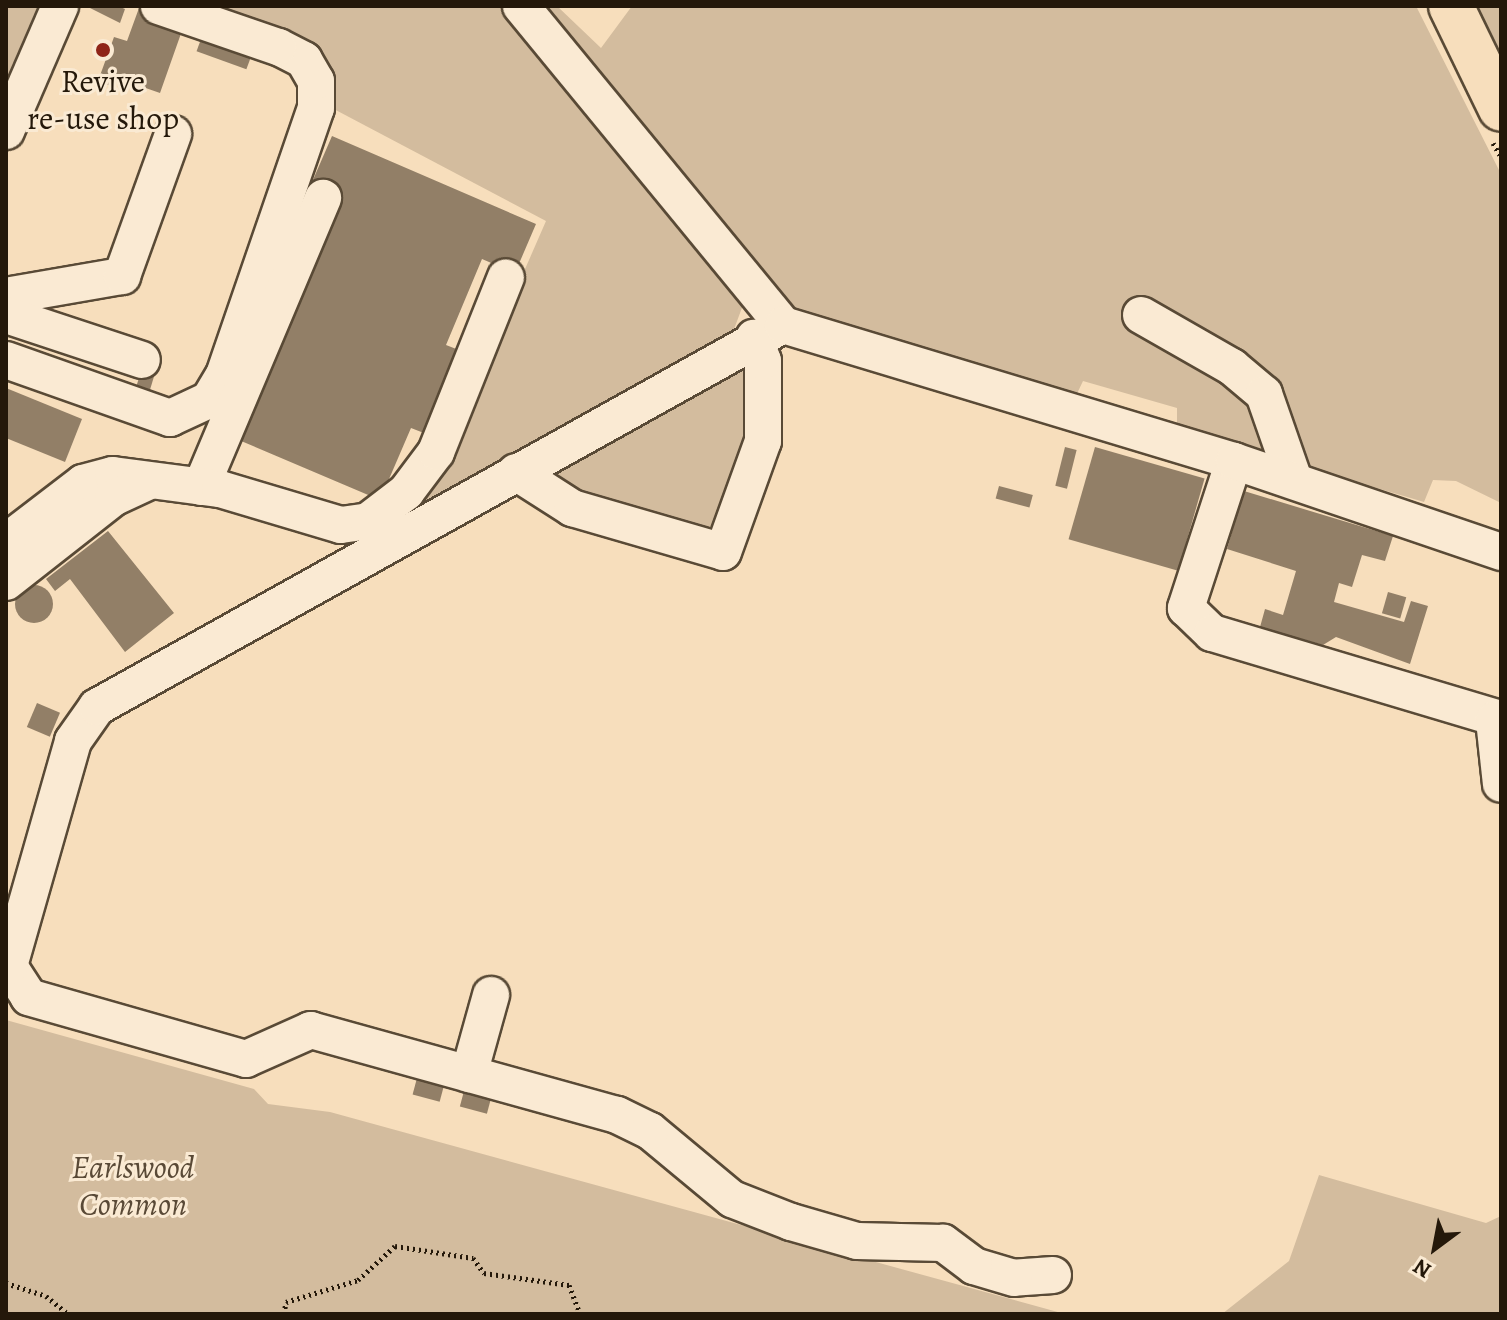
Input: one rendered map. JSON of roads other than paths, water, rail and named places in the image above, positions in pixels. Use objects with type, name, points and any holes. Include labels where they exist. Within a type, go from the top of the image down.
[{"type":"main road","points":[[1451,6],[1501,109]]},
{"type":"lane","points":[[6,131],[60,6]]},
{"type":"lane","points":[[6,360],[170,418],[209,400],[224,375],[316,108],[316,81],[304,60],[278,47],[159,6]]},
{"type":"lane","points":[[521,6],[768,332],[1234,461],[1501,552]]},
{"type":"lane","points":[[6,296],[122,276],[173,134]]},
{"type":"lane","points":[[201,487],[323,198]]},
{"type":"lane","points":[[6,542],[83,483],[113,475],[201,487],[341,525],[368,521],[406,492],[436,452],[506,277]]},
{"type":"lane","points":[[6,315],[142,360]]},
{"type":"lane","points":[[1141,315],[1232,367],[1264,394],[1294,480]]},
{"type":"lane","points":[[768,332],[97,707],[73,741],[9,966],[29,997],[246,1059],[311,1030],[617,1115],[650,1131],[732,1199],[791,1222],[857,1241],[943,1243],[974,1266],[1014,1278],[1053,1275]]},
{"type":"lane","points":[[516,472],[572,508],[723,552],[763,441],[763,361],[768,332]]},
{"type":"lane","points":[[1234,461],[1186,608],[1212,633],[1497,719],[1501,784]]},
{"type":"lane","points":[[6,582],[113,498],[149,482]]},
{"type":"lane","points":[[469,1074],[491,995]]},
{"type":"place","name":"Revive re-use shop","points":[[103,50]]},
{"type":"park label","name":"Earlswood Common","points":[[133,1186]]}]
